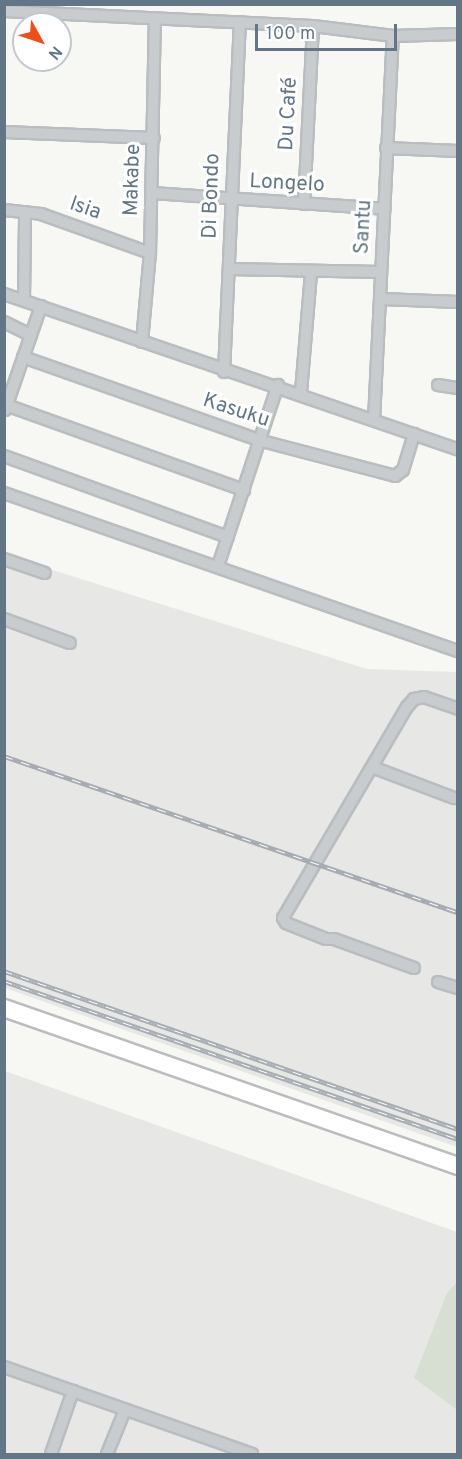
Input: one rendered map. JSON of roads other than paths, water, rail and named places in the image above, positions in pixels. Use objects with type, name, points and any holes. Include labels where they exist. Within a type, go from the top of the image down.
[{"type":"main road","points":[[4,1008],[458,1166]]},
{"type":"street","points":[[4,12],[313,26],[393,36],[458,34]]},
{"type":"street","name":"Makabe","points":[[142,342],[150,253],[155,20]]},
{"type":"street","name":"Di Bondo","points":[[225,372],[240,22]]},
{"type":"street","name":"Du Café","points":[[304,204],[313,26]]},
{"type":"street","name":"Santu","points":[[374,420],[382,299],[386,148],[393,36]]},
{"type":"street","points":[[4,132],[154,138]]},
{"type":"street","points":[[386,148],[458,151]]},
{"type":"street","name":"Longelo","points":[[152,193],[384,209]]},
{"type":"street","name":"Isia","points":[[4,210],[25,212],[150,253]]},
{"type":"street","points":[[24,300],[25,212]]},
{"type":"street","points":[[229,269],[381,272]]},
{"type":"street","points":[[301,392],[311,272]]},
{"type":"street","points":[[4,294],[225,372],[301,392],[458,449]]},
{"type":"street","points":[[382,299],[458,302]]},
{"type":"street","points":[[41,306],[23,357],[10,380],[5,408],[244,490]]},
{"type":"street","points":[[4,322],[31,335]]},
{"type":"street","name":"Kasuku","points":[[23,357],[262,441],[395,476],[403,470],[414,434]]},
{"type":"street","points":[[218,566],[262,441],[278,385]]},
{"type":"street","points":[[438,385],[458,388]]},
{"type":"street","points":[[4,456],[228,537]]},
{"type":"street","points":[[4,493],[458,651]]},
{"type":"street","points":[[4,559],[45,573]]},
{"type":"street","points":[[4,620],[69,644]]},
{"type":"street","points":[[414,968],[326,939],[286,923],[283,918],[414,699],[424,697],[458,709]]},
{"type":"street","points":[[372,767],[454,798]]},
{"type":"street","points":[[438,982],[458,988]]},
{"type":"street","points":[[4,1367],[252,1455]]},
{"type":"street","points":[[51,1455],[73,1391]]},
{"type":"street","points":[[107,1455],[124,1410]]},
{"type":"railway","points":[[4,756],[458,912]]},
{"type":"railway","points":[[4,971],[458,1129]]},
{"type":"railway","points":[[4,981],[458,1139]]}]
